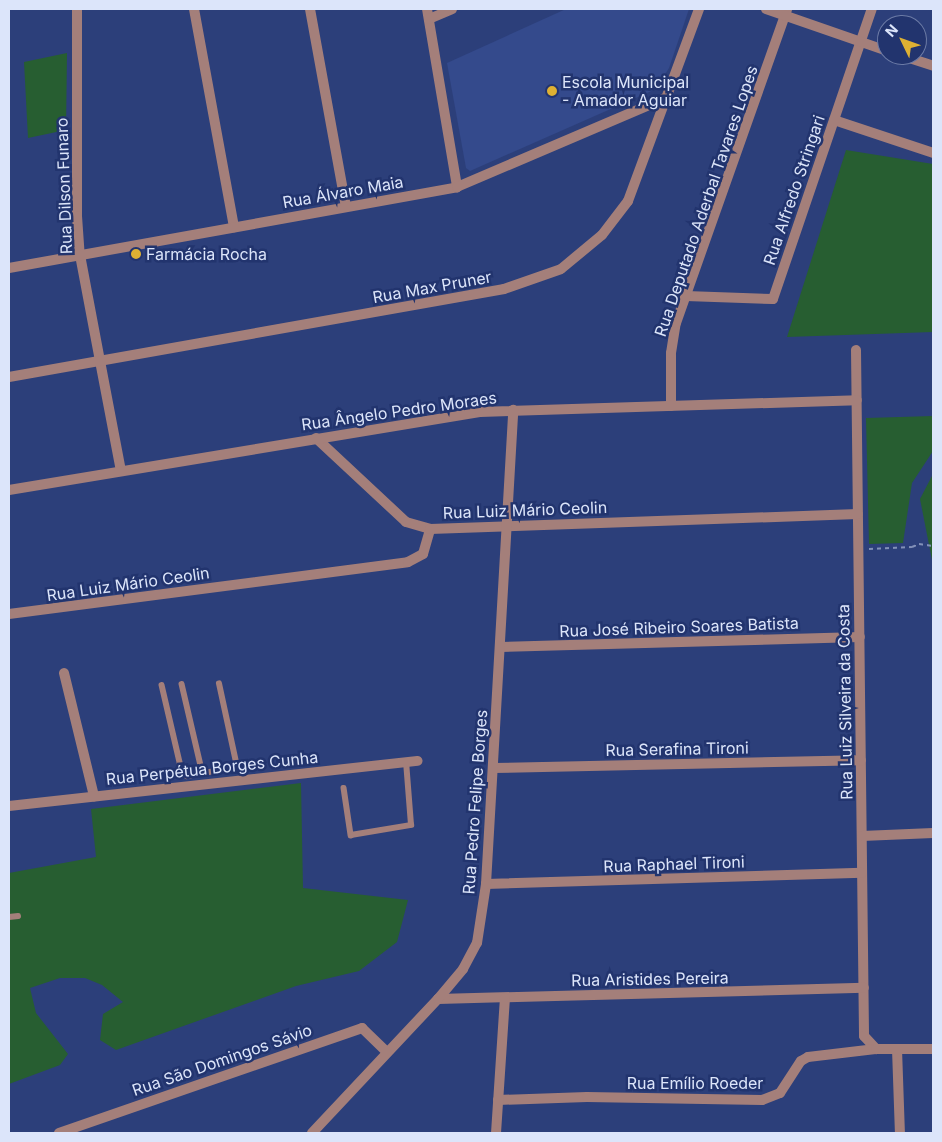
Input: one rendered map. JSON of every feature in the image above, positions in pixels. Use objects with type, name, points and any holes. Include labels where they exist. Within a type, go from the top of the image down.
[{"type":"street","name":"Rua Dilson Funaro","points":[[77,9],[76,186],[80,255],[121,471]]},
{"type":"street","points":[[194,9],[234,227]]},
{"type":"street","points":[[310,9],[346,207]]},
{"type":"street","points":[[452,9],[428,14],[457,187]]},
{"type":"street","name":"Rua Max Pruner","points":[[9,377],[504,289],[545,276],[589,248],[628,201],[699,9]]},
{"type":"street","points":[[766,9],[786,12],[877,48]]},
{"type":"street","name":"Rua Alfredo Stringari","points":[[686,296],[773,299],[872,9]]},
{"type":"street","name":"Rua Deputado Aderbal Tavares Lopes","points":[[671,406],[672,339],[786,12]]},
{"type":"street","name":"Rua Álvaro Maia","points":[[9,268],[457,187],[668,97]]},
{"type":"street","points":[[834,120],[933,153]]},
{"type":"street","name":"Rua Luiz Silveira da Costa","points":[[856,350],[864,1036],[876,1050]]},
{"type":"street","name":"Rua Ângelo Pedro Moraes","points":[[9,490],[447,416],[513,410],[857,400]]},
{"type":"street","name":"Rua Pedro Felipe Borges","points":[[312,1133],[438,999],[464,969],[476,944],[486,884],[513,410]]},
{"type":"street","points":[[316,438],[406,522],[430,528]]},
{"type":"street","name":"Rua Luiz Mário Ceolin","points":[[9,614],[408,562],[422,554],[430,528],[858,514]]},
{"type":"street","name":"Rua José Ribeiro Soares Batista","points":[[500,647],[860,637]]},
{"type":"street","points":[[64,673],[94,796]]},
{"type":"street","name":"Rua Serafina Tironi","points":[[493,768],[861,760]]},
{"type":"street","name":"Rua Perpétua Borges Cunha","points":[[9,806],[94,796],[195,780],[418,761]]},
{"type":"street","points":[[862,836],[933,833]]},
{"type":"street","name":"Rua Raphael Tironi","points":[[486,884],[862,874]]},
{"type":"street","name":"Rua Aristides Pereira","points":[[438,999],[864,988]]},
{"type":"street","points":[[496,1133],[505,998]]},
{"type":"street","name":"Rua São Domingos Sávio","points":[[59,1133],[362,1028],[387,1052]]},
{"type":"street","points":[[897,1049],[900,1133]]},
{"type":"street","name":"Rua Emílio Roeder","points":[[498,1100],[587,1097],[762,1100],[780,1093],[802,1061],[808,1057],[876,1050],[933,1049]]},
{"type":"lane","points":[[182,684],[203,774]]},
{"type":"lane","points":[[162,685],[182,771],[195,780],[203,774],[233,770],[238,762],[220,684]]},
{"type":"lane","points":[[344,788],[351,835],[411,825],[406,762]]},
{"type":"lane","points":[[9,917],[18,916]]},
{"type":"path","points":[[859,549],[933,546]]},
{"type":"shaded area","name":"Escola Municipal - Amador Aguiar","points":[[566,9],[689,9],[669,68],[656,89],[470,171],[466,168],[447,63]]},
{"type":"green space","points":[[67,53],[66,130],[28,138],[24,62]]},
{"type":"green space","points":[[846,150],[933,164],[933,332],[787,337]]},
{"type":"green space","points":[[933,416],[933,451],[912,483],[903,543],[869,544],[866,418]]},
{"type":"green space","points":[[933,474],[933,565],[920,499]]},
{"type":"green space","points":[[301,783],[303,888],[408,900],[397,942],[359,971],[296,986],[116,1050],[100,1040],[103,1014],[123,1002],[102,985],[85,978],[60,978],[30,988],[36,1013],[68,1054],[60,1065],[9,1084],[9,873],[96,857],[91,809]]},
{"type":"place","name":"Escola Municipal - Amador Aguiar","points":[[552,91]]},
{"type":"place","name":"Farmácia Rocha","points":[[136,254]]}]
